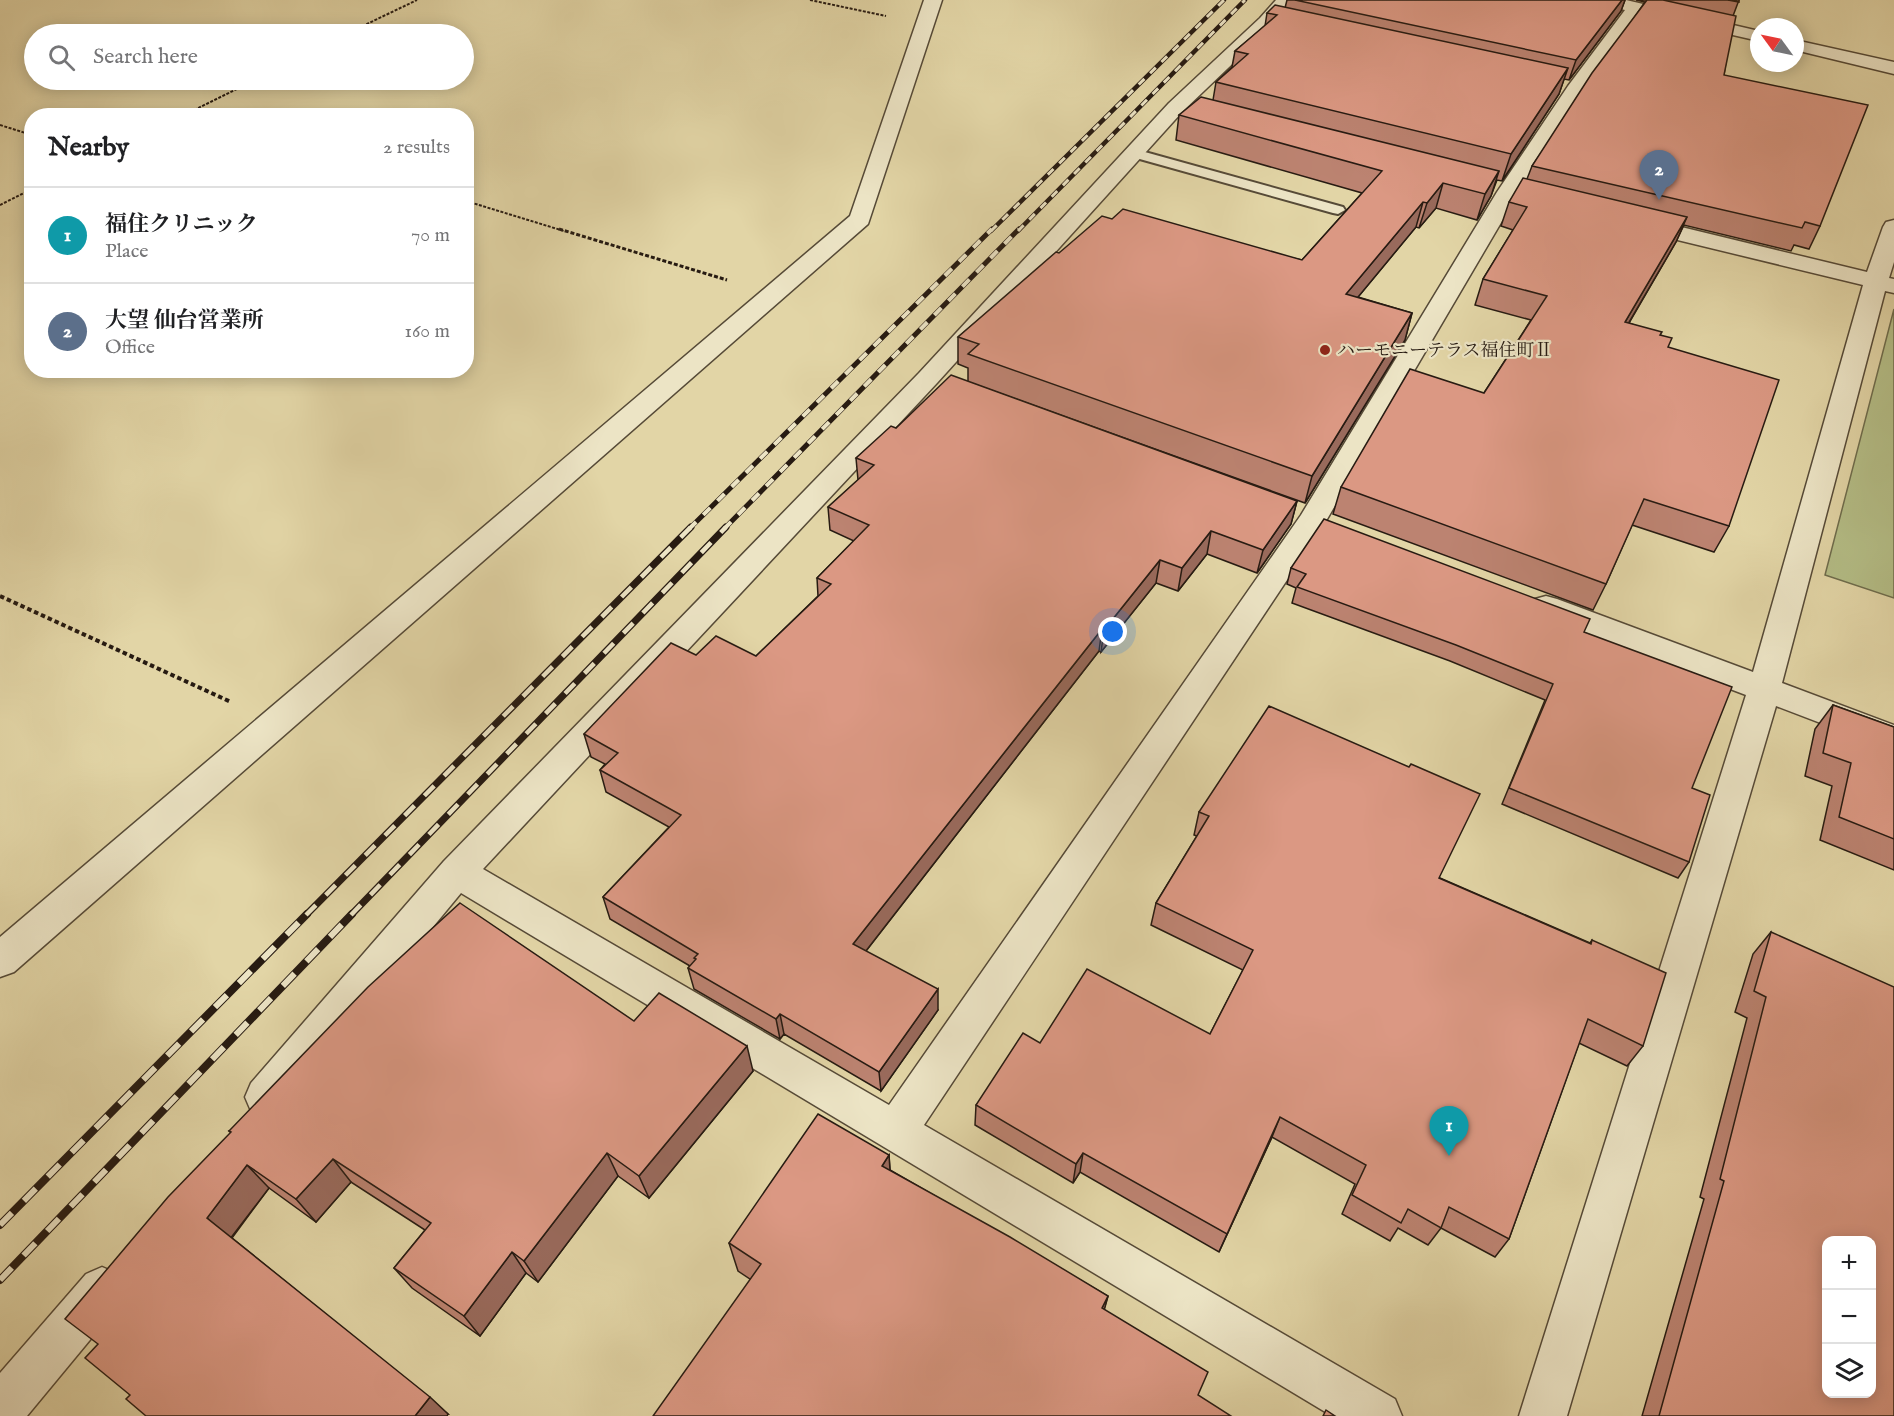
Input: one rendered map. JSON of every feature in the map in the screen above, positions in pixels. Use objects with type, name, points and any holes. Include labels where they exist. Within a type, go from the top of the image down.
[{"type":"street","points":[[1603,0],[1750,34]]},
{"type":"street","points":[[895,1132],[1313,519],[1508,192],[1564,88],[1636,8]]},
{"type":"street","points":[[0,960],[860,219],[929,12]]},
{"type":"street","points":[[250,1116],[457,872],[939,382],[1134,153],[1187,110],[1280,16]]},
{"type":"street","points":[[1804,47],[1894,68]]},
{"type":"street","points":[[1611,217],[1885,284]]},
{"type":"street","points":[[1543,1416],[1885,284],[1894,227]]},
{"type":"street","points":[[1522,598],[1894,738]]},
{"type":"street","points":[[457,872],[1378,1416]]},
{"type":"street","points":[[15,1408],[119,1270]]},
{"type":"lane","points":[[1134,153],[1338,210]]},
{"type":"path","points":[[367,24],[417,0]]},
{"type":"path","points":[[810,0],[929,12]]},
{"type":"path","points":[[198,108],[235,90]]},
{"type":"path","points":[[0,125],[24,132]]},
{"type":"path","points":[[0,205],[24,193]]},
{"type":"path","points":[[474,203],[774,294]]},
{"type":"path","points":[[0,596],[277,723]]},
{"type":"green space","points":[[1894,309],[1894,598],[1825,575]]},
{"type":"building","points":[[1295,0],[1622,0],[1576,60]]},
{"type":"building","points":[[1647,0],[1663,0],[1736,16],[1724,75],[1868,105],[1820,226],[1805,222],[1802,228],[1532,166],[1592,73]]},
{"type":"building","points":[[1275,5],[1568,68],[1511,154],[1216,82],[1248,54],[1235,51],[1277,15],[1267,13]]},
{"type":"building","points":[[1201,97],[1499,171],[1485,194],[1443,183],[1427,203],[1423,202],[1346,294],[1412,313],[1312,476],[968,354],[979,344],[958,337],[1056,252],[1059,253],[1102,216],[1112,219],[1123,209],[1302,260],[1382,171],[1179,115]]},
{"type":"building","points":[[1523,178],[1687,217],[1625,322],[1662,332],[1660,335],[1672,338],[1668,347],[1779,380],[1729,526],[1644,499],[1606,584],[1341,487],[1410,369],[1484,393],[1547,296],[1483,279],[1527,207],[1509,202]]},
{"type":"building","points":[[951,375],[1297,501],[1263,550],[1211,531],[1182,568],[1160,560],[1104,630],[1102,629],[853,944],[938,989],[879,1072],[780,1014],[776,1019],[688,968],[698,954],[603,897],[681,815],[600,770],[618,753],[584,734],[671,643],[696,655],[716,636],[756,656],[831,584],[817,578],[869,525],[828,507],[874,465],[856,458],[891,426],[896,428]]},
{"type":"building","points":[[1324,519],[1590,619],[1584,632],[1732,687],[1692,788],[1710,795],[1689,862],[1509,788],[1553,684],[1456,645],[1297,587],[1306,574],[1291,568]]},
{"type":"building","points":[[1833,705],[1894,727],[1894,839],[1839,817],[1851,763],[1823,753]]},
{"type":"building","points":[[1269,706],[1409,767],[1411,764],[1480,794],[1439,878],[1591,944],[1592,940],[1666,973],[1643,1046],[1588,1019],[1509,1239],[1449,1207],[1441,1228],[1408,1209],[1401,1223],[1352,1195],[1366,1165],[1280,1117],[1227,1234],[1083,1153],[1076,1164],[976,1105],[1023,1033],[1040,1043],[1087,969],[1210,1034],[1253,950],[1156,903],[1209,816],[1199,812]]},
{"type":"building","points":[[460,903],[634,1021],[659,993],[747,1046],[639,1176],[607,1153],[524,1261],[512,1252],[464,1316],[394,1268],[431,1223],[333,1159],[296,1199],[247,1165],[207,1218],[430,1397],[415,1416],[146,1416],[126,1399],[130,1395],[85,1358],[98,1344],[65,1319],[168,1197],[231,1132],[229,1131],[368,987]]},
{"type":"building","points":[[1771,932],[1894,987],[1894,1416],[1659,1416],[1724,1181],[1720,1179],[1766,997],[1754,991]]},
{"type":"building","points":[[818,1114],[889,1155],[882,1166],[1010,1237],[1108,1296],[1102,1308],[1208,1372],[1198,1395],[1231,1416],[653,1416],[761,1264],[729,1243]]},
{"type":"building","points":[[1326,1410],[1335,1416],[1323,1416]]},
{"type":"railway","points":[[991,231],[1224,0]]},
{"type":"railway","points":[[1018,231],[1245,0]]},
{"type":"railway","points":[[690,528],[992,229]]},
{"type":"railway","points":[[724,529],[1019,229]]},
{"type":"railway","points":[[351,915],[726,527]]},
{"type":"railway","points":[[306,915],[690,528]]},
{"type":"railway","points":[[0,1225],[307,914]]},
{"type":"railway","points":[[0,1280],[352,914]]},
{"type":"place","name":"大望 仙台営業所","points":[[1659,200]]},
{"type":"place","name":"ハーモニーテラス福住町Ⅱ","points":[[1325,350]]},
{"type":"place","name":"福住クリニック","points":[[1449,1156]]}]
